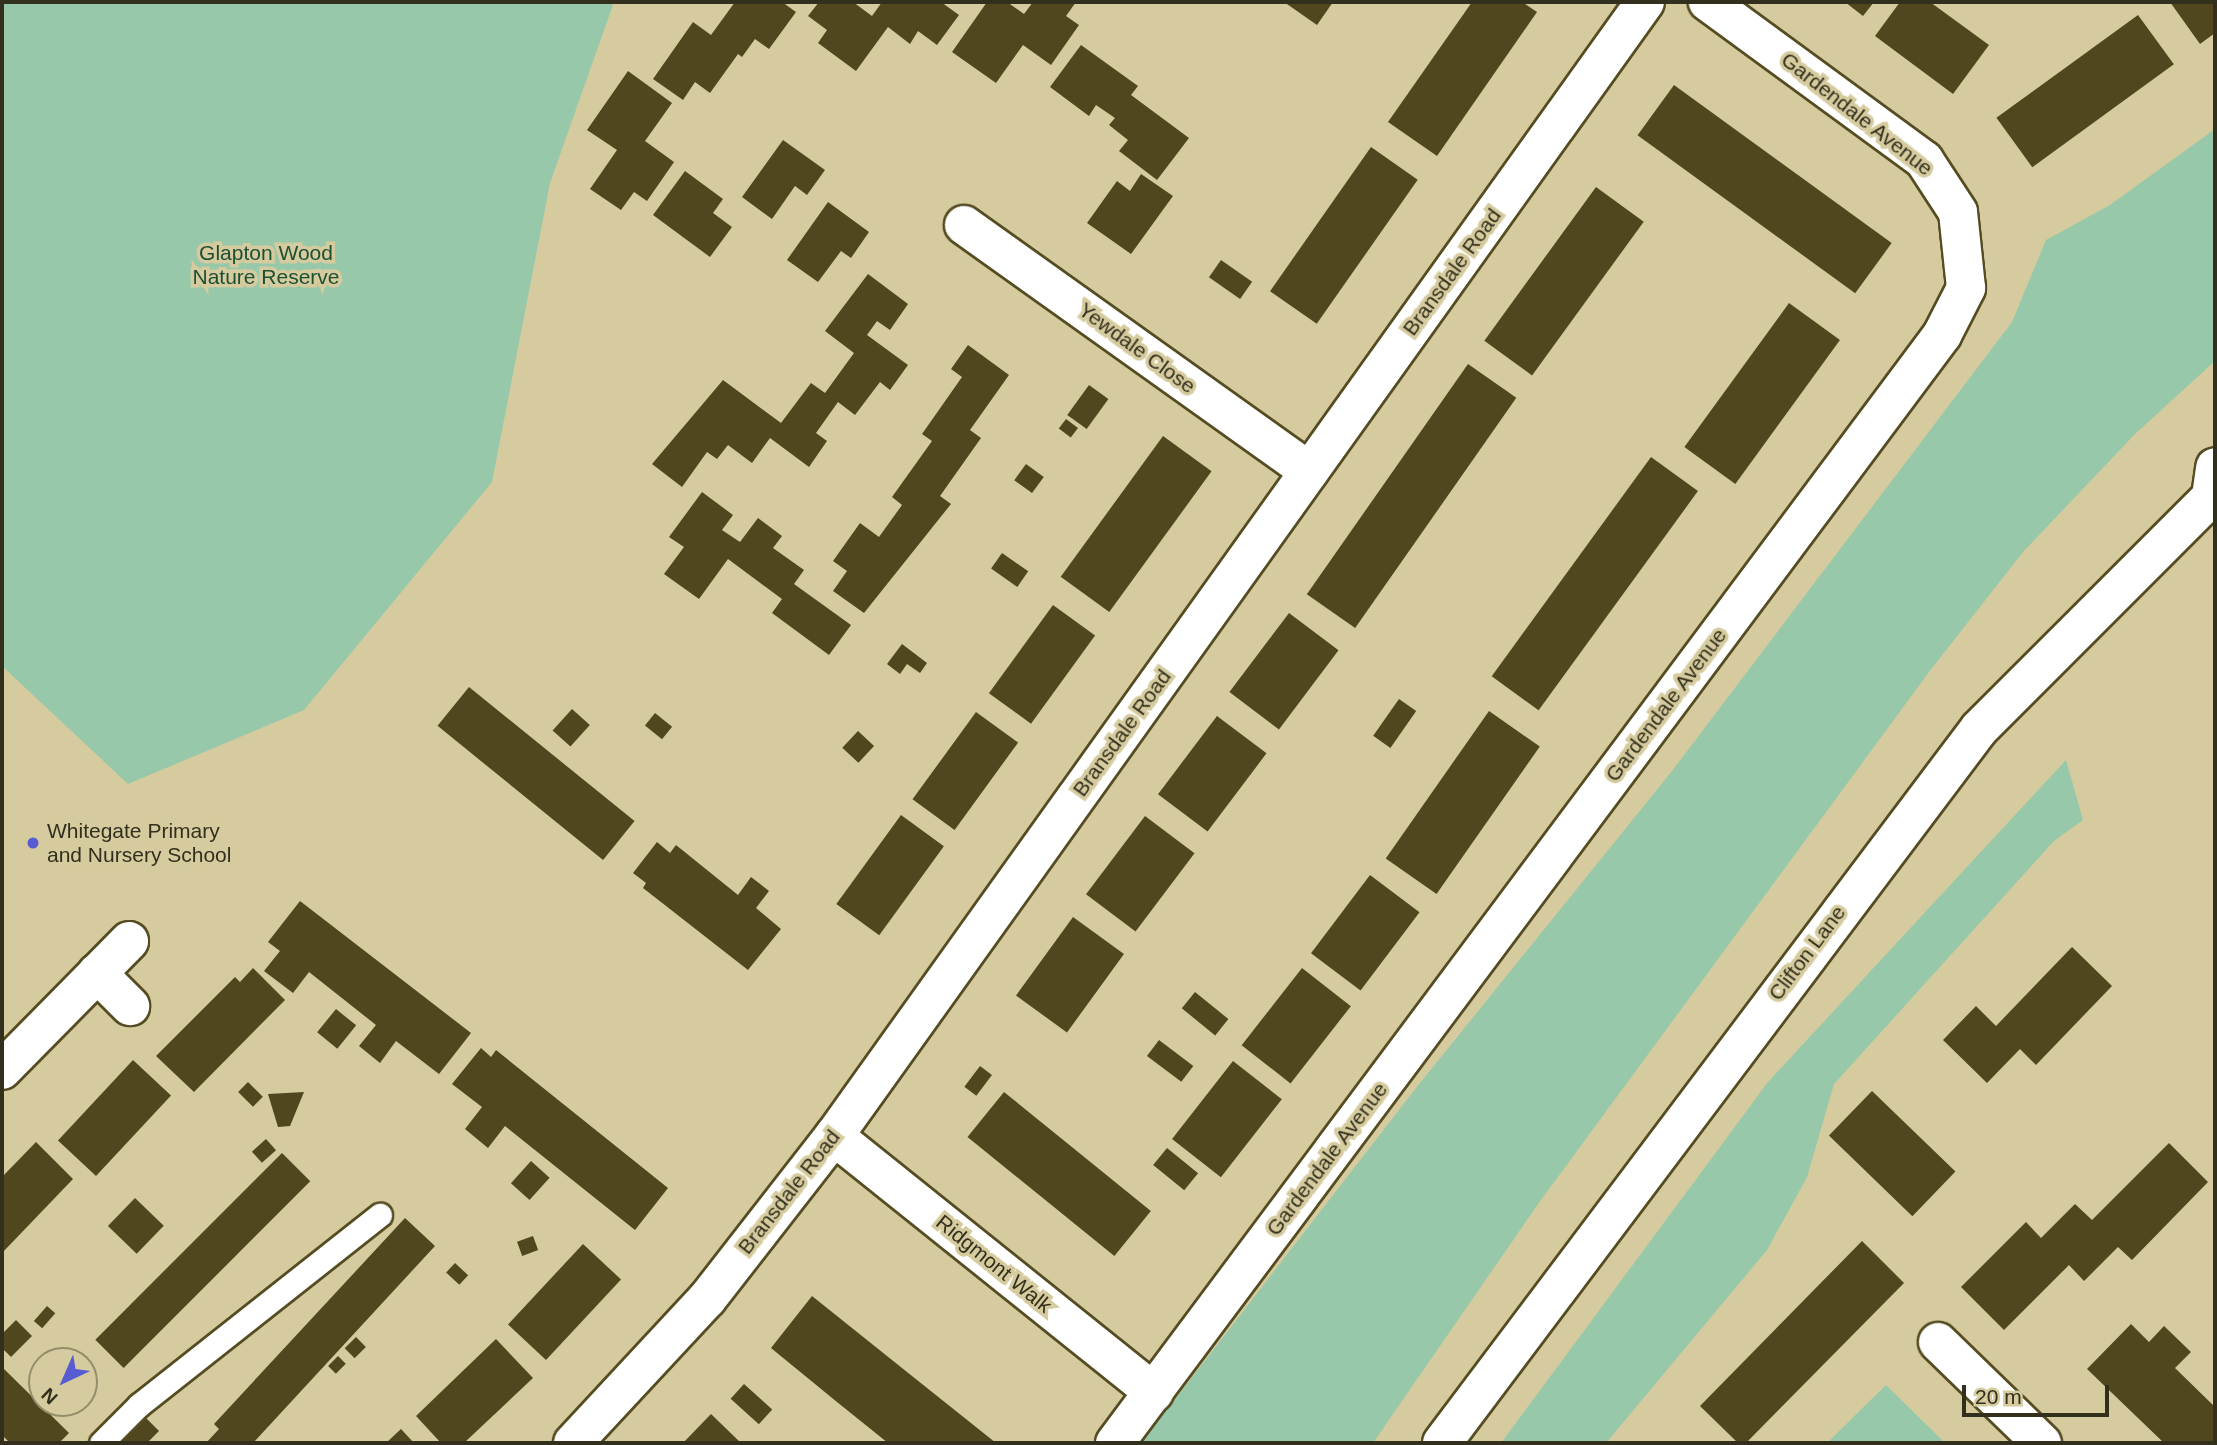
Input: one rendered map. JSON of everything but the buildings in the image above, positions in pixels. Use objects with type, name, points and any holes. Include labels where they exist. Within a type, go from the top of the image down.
[{"type":"street","name":"Bransdale Road","points":[[573,1443],[707,1299],[834,1136],[1645,2]]},
{"type":"street","name":"Gardendale Avenue","points":[[1115,1443],[1942,335],[1966,288],[1958,212],[1924,160],[1708,2]]},
{"type":"street","name":"Yewdale Close","points":[[964,225],[1309,471]]},
{"type":"street","name":"Clifton Lane","points":[[1441,1443],[1979,729],[2214,491]]},
{"type":"street","points":[[2,1070],[129,941]]},
{"type":"street","points":[[97,973],[130,1006]]},
{"type":"street","name":"Ridgmont Walk","points":[[834,1136],[1154,1392]]},
{"type":"street","points":[[1938,1342],[2042,1443]]},
{"type":"lane","points":[[101,1443],[139,1405],[380,1215]]},
{"type":"green space","name":"Glapton Wood Nature Reserve","points":[[2,2],[614,2],[550,183],[492,482],[304,710],[128,784],[2,666]]},
{"type":"green space","points":[[2215,129],[2215,361],[2135,434],[2023,552],[1929,672],[1538,1204],[1373,1443],[1141,1443],[1416,1088],[1672,771],[2012,322],[2046,240],[2110,205]]},
{"type":"green space","points":[[2066,760],[2083,820],[2054,841],[1834,1084],[1807,1177],[1767,1250],[1606,1443],[1501,1443],[1768,1082]]},
{"type":"green space","points":[[1886,1385],[1945,1443],[1827,1443]]},
{"type":"place","name":"Whitegate Primary and Nursery School","points":[[33,843]]}]
